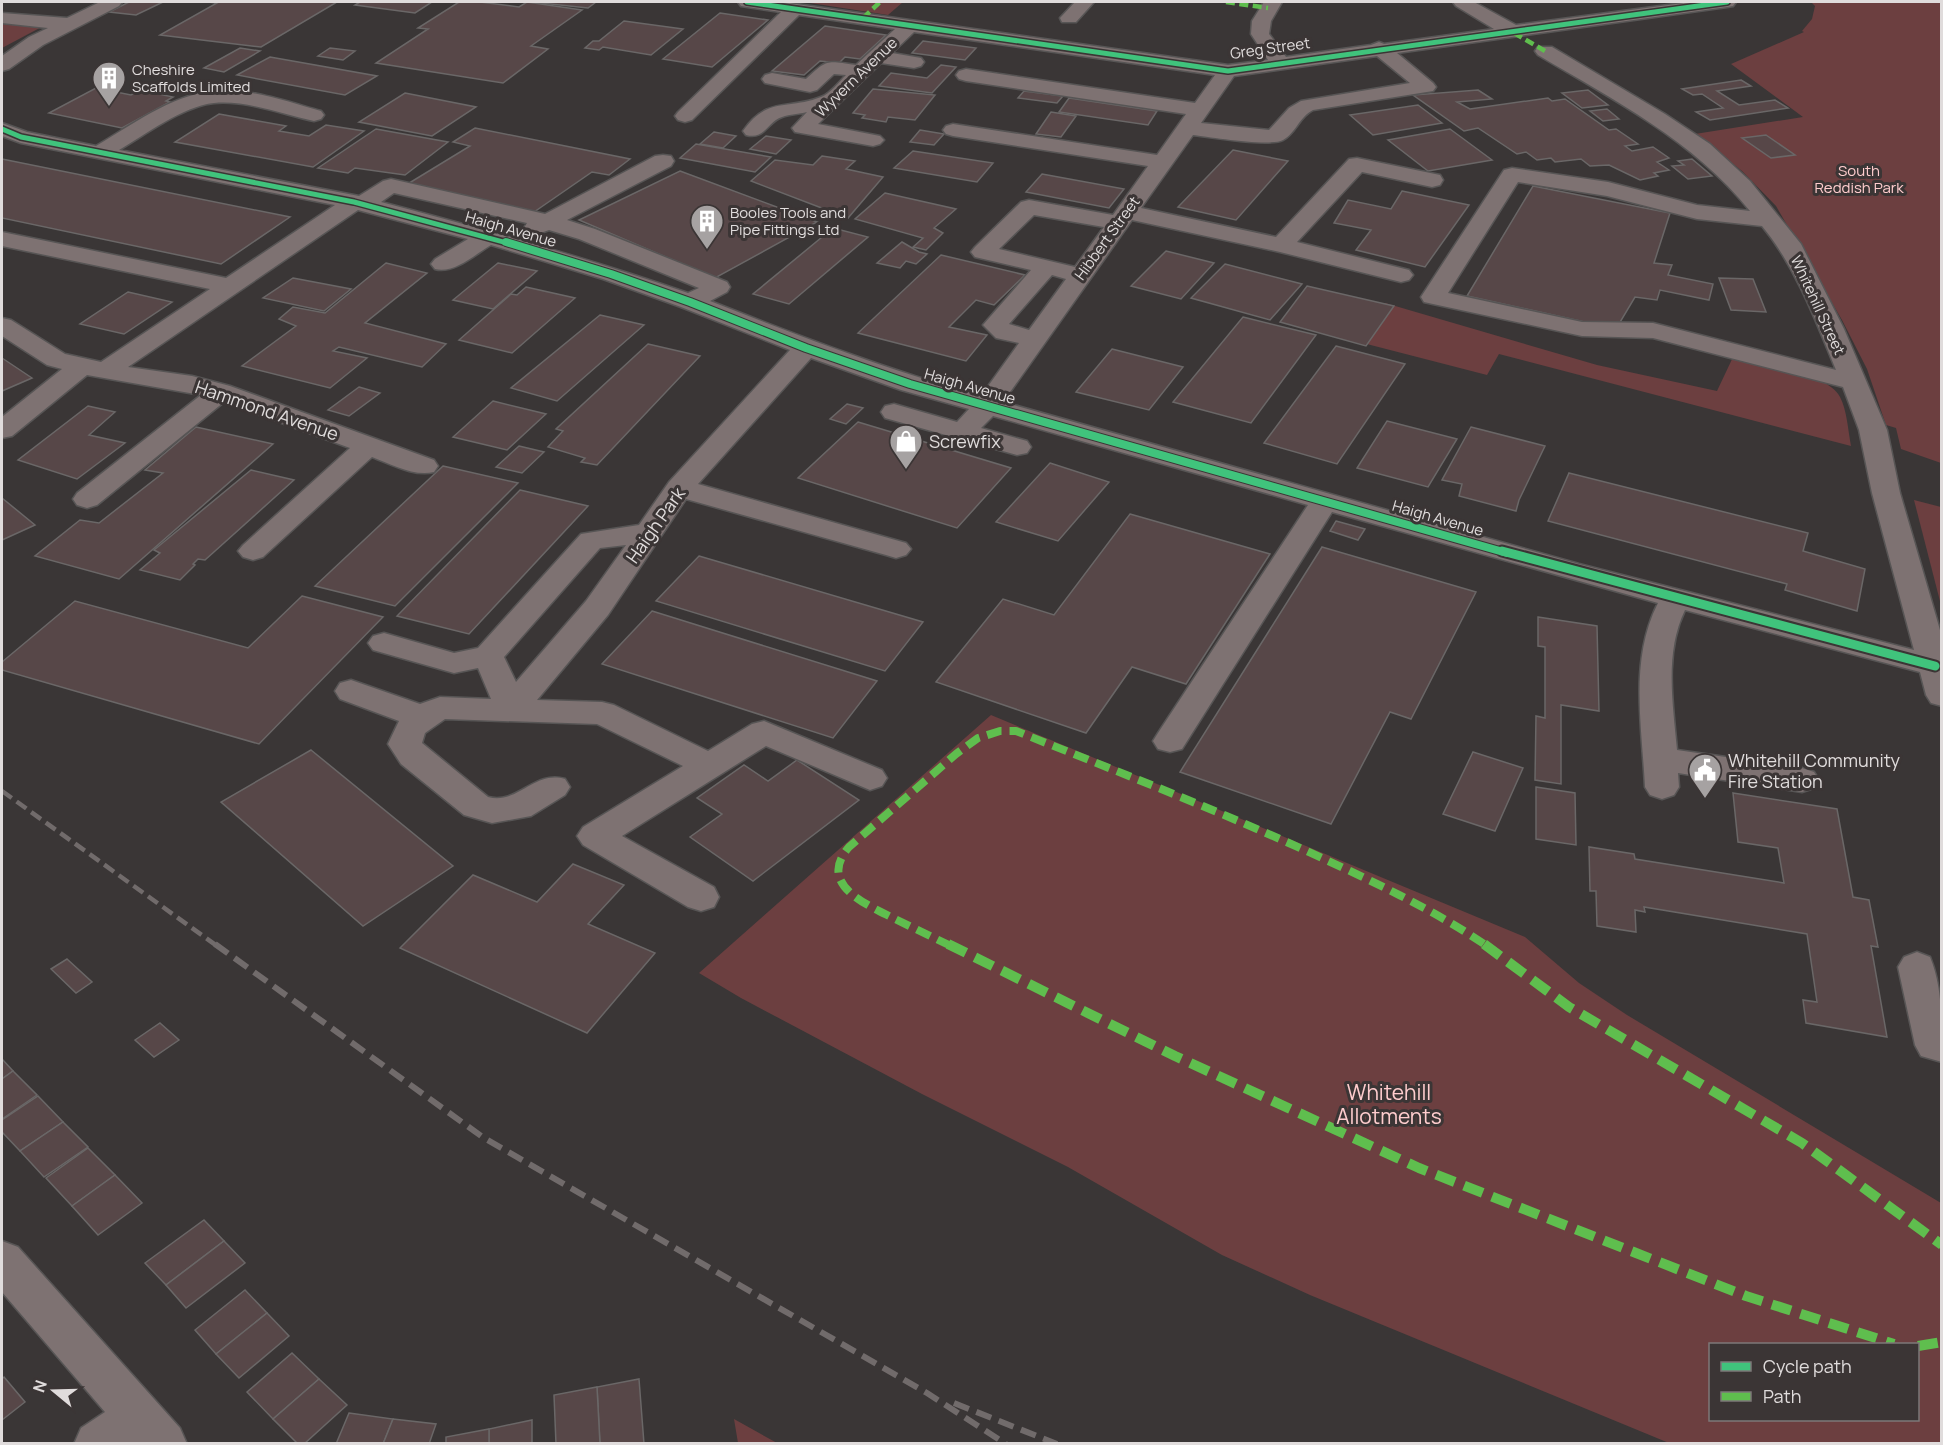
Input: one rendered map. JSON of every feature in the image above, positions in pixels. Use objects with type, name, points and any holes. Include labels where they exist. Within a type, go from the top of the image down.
[{"type":"street","points":[[2,65],[36,41],[113,2]]},
{"type":"street","name":"Greg Street","points":[[747,2],[1228,70],[1727,2]]},
{"type":"street","points":[[1069,18],[1085,2]]},
{"type":"street","points":[[1273,2],[1259,21],[1260,36],[1280,62]]},
{"type":"street","points":[[1462,2],[1512,31]]},
{"type":"street","points":[[685,116],[795,9]]},
{"type":"street","points":[[2,18],[67,25]]},
{"type":"street","name":"Wyvern Avenue","points":[[873,140],[802,128],[910,25]]},
{"type":"street","points":[[966,75],[1274,137],[1282,133],[1296,109],[1308,105],[1426,87],[1379,48]]},
{"type":"street","name":"Whitehill Street","points":[[1545,51],[1658,118],[1702,149],[1742,186],[1789,244],[1832,329],[1873,430],[1886,493],[1938,680]]},
{"type":"street","points":[[877,57],[914,62]]},
{"type":"street","points":[[772,79],[810,86],[831,67],[861,72]]},
{"type":"street","name":"Hibbert Street","points":[[963,431],[987,406],[1228,70]]},
{"type":"street","points":[[99,153],[192,101],[214,97],[237,99],[314,116]]},
{"type":"street","points":[[753,131],[774,112],[829,102]]},
{"type":"street","name":"Haigh Avenue","points":[[2,129],[21,136],[99,153],[358,203],[500,240],[690,302],[806,348],[910,384],[1676,598],[1938,680]]},
{"type":"street","points":[[953,130],[1063,154],[1162,162]]},
{"type":"street","points":[[1063,154],[1075,130],[1131,138]]},
{"type":"street","points":[[443,264],[546,221],[663,160]]},
{"type":"street","points":[[1281,245],[1357,164],[1432,180]]},
{"type":"street","points":[[1770,220],[1697,212],[1608,189],[1512,175],[1433,297],[1581,329],[1653,331],[1853,382]]},
{"type":"street","points":[[2,430],[94,368],[230,286],[358,203],[391,186],[546,221],[587,234],[718,287],[690,302]]},
{"type":"street","points":[[1081,275],[983,252],[1029,207],[1123,218],[1281,245],[1401,275]]},
{"type":"street","points":[[2,239],[230,286]]},
{"type":"street","points":[[1035,339],[1005,333],[995,325],[1047,267]]},
{"type":"street","name":"Hammond Avenue","points":[[2,325],[56,360],[192,384],[221,392],[424,466]]},
{"type":"street","name":"Haigh Park","points":[[512,708],[597,608],[679,488],[806,348]]},
{"type":"street","points":[[87,499],[221,392]]},
{"type":"street","points":[[894,412],[1017,447]]},
{"type":"street","points":[[253,550],[368,446]]},
{"type":"street","points":[[679,488],[896,549]]},
{"type":"street","points":[[1170,741],[1325,501]]},
{"type":"street","points":[[384,643],[454,663],[488,656],[591,540],[648,533]]},
{"type":"street","points":[[1676,598],[1664,622],[1655,668],[1661,773],[1802,780]]},
{"type":"street","points":[[488,656],[512,708]]},
{"type":"street","points":[[351,691],[421,717]]},
{"type":"street","points":[[554,787],[519,807],[492,811],[476,806],[413,756],[405,744],[407,732],[421,717],[440,708],[512,708],[602,713],[711,766]]},
{"type":"street","points":[[701,897],[595,836],[764,732],[870,778]]},
{"type":"street","points":[[1917,967],[1935,1045],[1941,1046]]},
{"type":"street","points":[[2,1261],[151,1430],[98,1443]]},
{"type":"green space","points":[[804,2],[903,2],[888,15]]},
{"type":"green space","name":"South Reddish Park","points":[[1811,2],[1941,2],[1941,463],[1901,449],[1896,428],[1886,425],[1867,369],[1842,320],[1776,206],[1742,171],[1695,134],[1803,117],[1731,64],[1804,32],[1802,31],[1812,19],[1815,6]]},
{"type":"green space","points":[[2,20],[49,23],[2,48]]},
{"type":"green space","points":[[1385,303],[1597,365],[1717,391],[1734,355],[1792,370],[1822,381],[1840,397],[1846,414],[1851,446],[1499,354],[1487,375],[1359,342]]},
{"type":"green space","points":[[1914,500],[1941,507],[1941,605]]},
{"type":"green space","name":"Whitehill Allotments","points":[[991,715],[1525,937],[1579,983],[1627,1015],[1941,1203],[1941,1443],[1669,1443],[1310,1295],[1222,1255],[1068,1167],[922,1094],[741,998],[699,973]]},
{"type":"green space","points":[[734,1419],[777,1443],[738,1443]]},
{"type":"building","points":[[129,2],[163,2],[136,15],[109,12]]},
{"type":"building","points":[[208,2],[337,2],[261,47],[160,35],[217,3]]},
{"type":"building","points":[[360,2],[432,2],[415,13],[355,5]]},
{"type":"building","points":[[459,2],[519,7],[527,2],[582,10],[531,46],[548,49],[503,83],[376,63],[428,29],[418,28]]},
{"type":"building","points":[[532,2],[596,2],[588,8]]},
{"type":"building","points":[[720,13],[768,20],[712,67],[663,59]]},
{"type":"building","points":[[624,21],[683,29],[651,55],[603,47],[599,50],[585,48],[593,41],[599,41]]},
{"type":"building","points":[[825,26],[886,35],[860,59],[845,57],[839,63],[820,61],[804,75],[772,71]]},
{"type":"building","points":[[923,41],[976,48],[965,60],[912,53]]},
{"type":"building","points":[[240,48],[260,51],[224,72],[204,68]]},
{"type":"building","points":[[330,48],[355,51],[343,60],[318,56]]},
{"type":"building","points":[[270,57],[377,76],[345,95],[237,75]]},
{"type":"building","points":[[941,65],[956,67],[932,93],[879,86],[891,73],[927,78]]},
{"type":"building","points":[[1741,80],[1751,86],[1717,91],[1739,105],[1775,100],[1788,108],[1710,120],[1696,112],[1723,108],[1702,94],[1693,95],[1682,89]]},
{"type":"building","name":"Cheshire Scaffolds Limited","points":[[96,88],[131,95],[140,90],[173,97],[166,101],[170,102],[122,128],[49,113]]},
{"type":"building","points":[[873,89],[935,95],[915,120],[888,117],[886,122],[862,118],[865,115],[853,113]]},
{"type":"building","points":[[1478,90],[1492,99],[1457,102],[1470,109],[1548,98],[1552,101],[1565,99],[1609,130],[1616,129],[1638,144],[1625,146],[1632,151],[1653,147],[1669,158],[1657,162],[1669,170],[1654,173],[1658,176],[1640,180],[1609,165],[1590,166],[1581,159],[1555,162],[1551,158],[1537,160],[1526,152],[1517,154],[1478,128],[1464,131],[1413,95]]},
{"type":"building","points":[[1588,90],[1608,105],[1582,108],[1562,93]]},
{"type":"building","points":[[1024,91],[1063,96],[1057,103],[1018,98]]},
{"type":"building","points":[[405,93],[476,107],[432,136],[359,122]]},
{"type":"building","points":[[1069,98],[1157,111],[1148,125],[1059,112]]},
{"type":"building","points":[[1418,105],[1442,123],[1373,135],[1350,115]]},
{"type":"building","points":[[1607,109],[1619,119],[1603,121],[1590,111]]},
{"type":"building","points":[[1051,112],[1076,116],[1061,137],[1036,134]]},
{"type":"building","points":[[219,114],[286,126],[279,131],[309,136],[326,125],[364,131],[313,167],[175,142]]},
{"type":"building","points":[[475,128],[630,159],[609,175],[592,172],[534,212],[406,185],[470,146],[453,142]]},
{"type":"building","points":[[376,129],[448,142],[405,175],[355,168],[348,173],[318,168]]},
{"type":"building","points":[[1450,129],[1492,160],[1428,171],[1388,140]]},
{"type":"building","points":[[920,130],[944,134],[934,145],[910,142]]},
{"type":"building","points":[[714,132],[736,136],[723,148],[700,144]]},
{"type":"building","points":[[1766,135],[1795,155],[1771,158],[1742,138]]},
{"type":"building","points":[[766,136],[791,140],[776,154],[750,149]]},
{"type":"building","points":[[696,144],[771,157],[755,172],[680,158]]},
{"type":"building","points":[[1233,150],[1288,161],[1236,220],[1178,207]]},
{"type":"building","points":[[913,151],[993,163],[977,182],[894,168]]},
{"type":"building","points":[[822,156],[855,161],[846,169],[883,177],[848,218],[751,181],[775,160],[813,165]]},
{"type":"building","points":[[2,159],[290,217],[221,264],[2,218]]},
{"type":"building","points":[[1692,159],[1712,176],[1688,179],[1672,166],[1684,165],[1678,161]]},
{"type":"building","name":"Booles Tools and Pipe Fittings Ltd","points":[[680,171],[817,222],[715,278],[579,220]]},
{"type":"building","points":[[1042,174],[1124,189],[1109,208],[1026,192]]},
{"type":"building","points":[[1533,186],[1670,213],[1654,263],[1672,265],[1668,275],[1713,284],[1709,300],[1660,290],[1657,300],[1635,297],[1616,329],[1467,296]]},
{"type":"building","points":[[1402,191],[1469,205],[1425,267],[1356,250],[1371,230],[1334,223],[1348,200],[1391,209]]},
{"type":"building","points":[[885,193],[956,209],[934,228],[943,233],[926,250],[913,247],[923,238],[855,219]]},
{"type":"building","points":[[833,228],[868,237],[789,304],[753,294]]},
{"type":"building","points":[[902,242],[927,254],[916,264],[906,261],[900,268],[877,263]]},
{"type":"building","points":[[1166,251],[1214,263],[1181,299],[1131,286]]},
{"type":"building","points":[[941,255],[1025,275],[994,305],[976,300],[949,327],[987,335],[966,361],[858,333]]},
{"type":"building","points":[[386,263],[427,273],[365,323],[446,344],[422,367],[339,347],[333,351],[367,358],[330,388],[242,366],[296,326],[279,319],[293,307],[325,313]]},
{"type":"building","points":[[498,263],[537,271],[493,309],[453,300]]},
{"type":"building","points":[[1225,264],[1302,284],[1270,320],[1191,298]]},
{"type":"building","points":[[293,278],[351,289],[324,311],[263,298]]},
{"type":"building","points":[[1719,278],[1753,279],[1766,312],[1731,310]]},
{"type":"building","points":[[1307,286],[1394,306],[1366,346],[1280,322]]},
{"type":"building","points":[[526,287],[575,298],[512,353],[459,340],[511,294],[517,295]]},
{"type":"building","points":[[128,292],[172,302],[124,334],[80,324]]},
{"type":"building","points":[[600,315],[644,325],[557,401],[511,388]]},
{"type":"building","points":[[1243,317],[1316,335],[1251,423],[1173,402]]},
{"type":"building","points":[[648,344],[700,356],[597,465],[581,462],[585,458],[548,447],[563,431],[556,429]]},
{"type":"building","points":[[1336,346],[1405,364],[1337,464],[1264,443]]},
{"type":"building","points":[[1112,349],[1183,367],[1149,410],[1076,392]]},
{"type":"building","points":[[2,358],[32,378],[2,391]]},
{"type":"building","points":[[359,387],[380,393],[349,416],[328,410]]},
{"type":"building","points":[[493,401],[546,414],[507,450],[453,437]]},
{"type":"building","points":[[847,404],[863,408],[846,424],[830,419]]},
{"type":"building","points":[[88,406],[115,412],[89,435],[125,443],[77,479],[18,460]]},
{"type":"building","points":[[1387,421],[1457,439],[1428,487],[1357,468]]},
{"type":"building","points":[[858,422],[1011,468],[957,528],[798,478]]},
{"type":"building","points":[[196,427],[273,444],[119,579],[35,556],[80,520],[99,523],[163,473],[145,470]]},
{"type":"building","points":[[1471,427],[1545,446],[1516,511],[1459,496],[1462,484],[1442,480]]},
{"type":"building","points":[[519,446],[544,452],[522,473],[496,467]]},
{"type":"building","points":[[1050,463],[1109,482],[1058,541],[996,522]]},
{"type":"building","points":[[443,466],[518,483],[395,606],[315,586]]},
{"type":"building","points":[[251,470],[294,480],[205,560],[198,559],[180,580],[140,570],[160,553],[154,550]]},
{"type":"building","points":[[1569,473],[1808,533],[1803,551],[1865,569],[1857,611],[1785,590],[1787,584],[1548,521]]},
{"type":"building","points":[[520,490],[588,506],[469,634],[397,616]]},
{"type":"building","points":[[2,498],[35,525],[2,540]]},
{"type":"building","points":[[1130,514],[1270,554],[1186,684],[1132,667],[1086,733],[936,682],[1003,599],[1054,615]]},
{"type":"building","points":[[1336,521],[1365,529],[1358,540],[1330,531]]},
{"type":"building","points":[[1322,547],[1476,592],[1411,719],[1390,712],[1331,824],[1180,772]]},
{"type":"building","points":[[699,556],[923,622],[885,671],[656,601]]},
{"type":"building","points":[[302,596],[383,617],[259,744],[2,670],[2,662],[75,601],[248,648]]},
{"type":"building","points":[[652,611],[877,681],[833,738],[602,664]]},
{"type":"building","points":[[1538,617],[1597,626],[1599,711],[1561,705],[1561,784],[1535,780],[1536,716],[1545,718],[1545,647],[1538,646]]},
{"type":"building","points":[[311,750],[453,866],[363,926],[221,802]]},
{"type":"building","points":[[1473,752],[1523,768],[1495,831],[1443,814]]},
{"type":"building","points":[[797,760],[859,800],[753,881],[690,837],[722,814],[697,798],[744,765],[768,781]]},
{"type":"building","points":[[1536,787],[1575,793],[1576,845],[1536,839]]},
{"type":"building","points":[[1733,793],[1837,809],[1853,897],[1869,900],[1878,947],[1871,946],[1887,1037],[1806,1023],[1803,1000],[1817,1002],[1807,934],[1644,907],[1645,912],[1635,910],[1636,932],[1597,926],[1596,891],[1590,891],[1589,847],[1634,854],[1635,859],[1784,883],[1778,848],[1738,842]]},
{"type":"building","points":[[573,864],[624,885],[588,924],[655,953],[587,1033],[400,948],[473,875],[537,902]]},
{"type":"building","points":[[67,959],[92,982],[76,993],[51,969]]},
{"type":"building","points":[[160,1023],[179,1040],[154,1057],[135,1040]]},
{"type":"building","points":[[2,1059],[13,1071],[2,1079]]},
{"type":"building","points":[[13,1071],[37,1095],[2,1119],[2,1079]]},
{"type":"building","points":[[38,1096],[63,1122],[20,1151],[2,1132],[2,1120]]},
{"type":"building","points":[[63,1122],[88,1147],[44,1177],[20,1151]]},
{"type":"building","points":[[88,1148],[115,1175],[72,1206],[46,1178]]},
{"type":"building","points":[[115,1175],[142,1203],[98,1235],[72,1206]]},
{"type":"building","points":[[204,1220],[224,1241],[166,1285],[145,1263]]},
{"type":"building","points":[[224,1241],[245,1263],[186,1308],[166,1285]]},
{"type":"building","points":[[245,1290],[267,1313],[216,1354],[195,1330]]},
{"type":"building","points":[[267,1313],[289,1336],[239,1378],[216,1354]]},
{"type":"building","points":[[292,1353],[319,1379],[273,1419],[247,1392]]},
{"type":"building","points":[[4,1377],[25,1402],[2,1420],[2,1379]]},
{"type":"building","points":[[319,1379],[347,1405],[304,1444],[298,1444],[273,1419]]},
{"type":"building","points":[[639,1379],[644,1444],[600,1444],[597,1387]]},
{"type":"building","points":[[597,1387],[600,1444],[556,1444],[554,1395]]},
{"type":"building","points":[[349,1413],[393,1419],[383,1444],[336,1444]]},
{"type":"building","points":[[393,1419],[436,1424],[429,1444],[383,1444]]},
{"type":"building","points":[[532,1420],[532,1444],[489,1444],[489,1429]]},
{"type":"building","points":[[489,1429],[489,1444],[446,1444],[446,1437]]},
{"type":"railway","points":[[2,791],[217,946]]},
{"type":"railway","points":[[215,944],[484,1138],[927,1393],[1006,1444]]},
{"type":"railway","points":[[954,1403],[1057,1444]]},
{"type":"marked path","points":[[863,18],[880,2]]},
{"type":"marked path","points":[[1226,2],[1268,8]]},
{"type":"marked path","points":[[1514,33],[1545,51]]},
{"type":"marked path","points":[[1891,1343],[1746,1296],[1419,1168],[1175,1056],[855,899],[845,887],[839,874],[843,854],[956,754],[978,738],[1000,731],[1016,731],[1237,820],[1345,869],[1451,923],[1486,945],[1569,1007],[1802,1143],[1942,1245]]},
{"type":"marked path","points":[[1919,1346],[1942,1342]]},
{"type":"cycle path","points":[[747,2],[1228,71],[1727,2]]},
{"type":"cycle path","points":[[2,129],[21,137],[354,202],[488,237],[611,274],[690,302],[806,348],[910,384],[1568,570],[1935,666]]},
{"type":"place","name":"Cheshire Scaffolds Limited","points":[[109,107]]},
{"type":"place","name":"Booles Tools and Pipe Fittings Ltd","points":[[707,250]]},
{"type":"place","name":"Screwfix","points":[[906,470]]},
{"type":"place","name":"Whitehill Community Fire Station","points":[[1705,799]]}]
